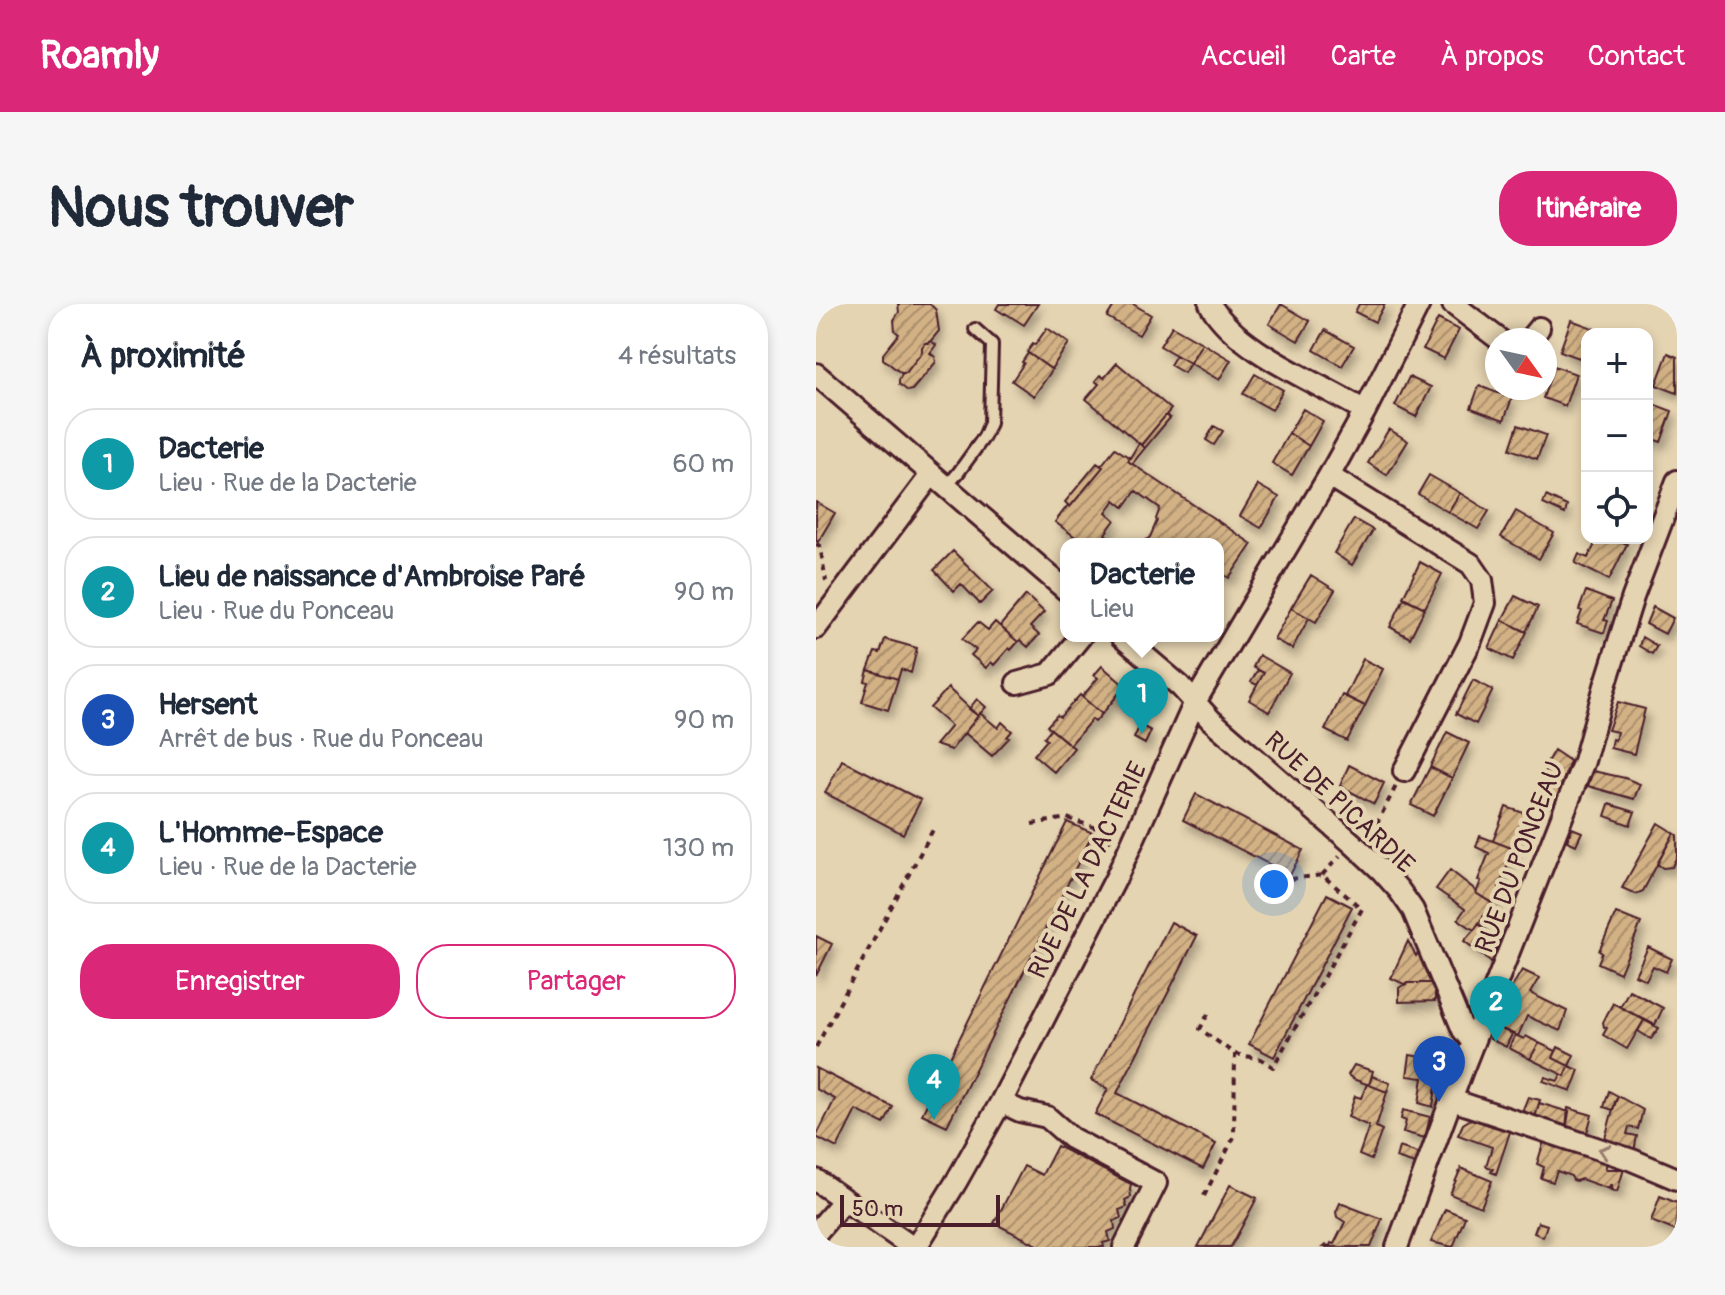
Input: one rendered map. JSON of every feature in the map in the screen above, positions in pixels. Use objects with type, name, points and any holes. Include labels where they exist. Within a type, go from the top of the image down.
[{"type":"street","points":[[1210,304],[1230,330],[1272,358],[1365,411]]},
{"type":"street","name":"RUE DE LA DACTERIE","points":[[914,1247],[956,1182],[1001,1102],[1117,876],[1195,702],[1329,476],[1419,304]]},
{"type":"street","points":[[1453,304],[1485,329]]},
{"type":"street","points":[[816,374],[1060,585]]},
{"type":"street","points":[[1329,476],[1471,564],[1482,580],[1485,603],[1470,643],[1404,771]]},
{"type":"street","points":[[816,628],[824,596],[939,481]]},
{"type":"street","name":"RUE DU PONCEAU","points":[[1397,1247],[1584,761],[1633,597],[1677,481]]},
{"type":"street","points":[[1017,683],[1050,674],[1076,642]]},
{"type":"street","name":"RUE DE PICARDIE","points":[[1128,642],[1180,686],[1211,720],[1352,843],[1399,890],[1413,910],[1463,1030],[1473,1043]]},
{"type":"street","points":[[1452,1100],[1632,1160],[1677,1179]]},
{"type":"street","points":[[1001,1102],[1020,1111],[1047,1117],[1071,1138],[1156,1183],[1124,1247]]},
{"type":"street","points":[[816,1180],[914,1247]]},
{"type":"street","points":[[816,1233],[844,1200]]},
{"type":"lane","points":[[939,481],[984,437],[990,423],[992,344],[975,329]]},
{"type":"path","points":[[816,544],[820,546],[824,596]]},
{"type":"path","points":[[1369,837],[1404,771]]},
{"type":"path","points":[[1032,824],[1067,818],[1099,829],[1119,848]]},
{"type":"path","points":[[816,1047],[935,826]]},
{"type":"path","points":[[1268,891],[1290,879],[1322,875],[1342,854]]},
{"type":"path","points":[[1208,1014],[1200,1029],[1235,1054],[1261,1059],[1273,1067],[1362,909],[1322,875]]},
{"type":"path","points":[[1204,1196],[1234,1137],[1235,1054]]},
{"type":"building","points":[[898,304],[930,304],[936,310],[939,331],[929,343],[925,343],[906,373],[901,373],[883,359],[883,354],[899,334],[895,331],[894,320],[899,312]]},
{"type":"building","points":[[999,304],[1038,304],[1024,325],[996,309]]},
{"type":"building","points":[[1115,304],[1133,304],[1151,315],[1139,335],[1107,317]]},
{"type":"building","points":[[1281,304],[1310,321],[1298,341],[1269,324]]},
{"type":"building","points":[[1359,304],[1385,304],[1375,322],[1355,312]]},
{"type":"building","points":[[1438,319],[1459,330],[1444,359],[1423,349]]},
{"type":"building","points":[[1571,320],[1593,328],[1581,328],[1581,359],[1560,351]]},
{"type":"building","points":[[1172,326],[1202,343],[1190,363],[1160,346]]},
{"type":"building","points":[[1047,328],[1069,343],[1051,369],[1027,352]]},
{"type":"building","points":[[1325,330],[1354,346],[1342,366],[1314,350]]},
{"type":"building","points":[[931,341],[936,345],[930,353],[936,362],[908,391],[899,384],[901,373],[906,373],[925,343]]},
{"type":"building","points":[[1202,343],[1231,360],[1219,380],[1190,363]]},
{"type":"building","points":[[1028,353],[1052,370],[1034,396],[1012,381]]},
{"type":"building","points":[[1668,353],[1677,357],[1677,393],[1656,385]]},
{"type":"building","points":[[1176,355],[1190,363],[1184,373],[1170,365]]},
{"type":"building","points":[[1117,363],[1171,409],[1141,445],[1086,399],[1099,384],[1095,381],[1100,375],[1104,378]]},
{"type":"building","points":[[1557,367],[1576,374],[1565,406],[1548,400],[1557,400]]},
{"type":"building","points":[[1255,374],[1283,390],[1272,410],[1243,394]]},
{"type":"building","points":[[1409,377],[1431,387],[1416,417],[1395,406]]},
{"type":"building","points":[[1479,386],[1485,388],[1485,400],[1511,400],[1504,420],[1471,408]]},
{"type":"building","points":[[1653,404],[1672,411],[1661,442],[1653,439]]},
{"type":"building","points":[[1303,409],[1323,421],[1309,446],[1289,433]]},
{"type":"building","points":[[1166,415],[1170,418],[1145,448],[1141,445]]},
{"type":"building","points":[[1518,425],[1546,435],[1537,459],[1510,449]]},
{"type":"building","points":[[1214,426],[1223,431],[1214,445],[1206,440]]},
{"type":"building","points":[[1389,429],[1408,441],[1387,475],[1368,463]]},
{"type":"building","points":[[1289,433],[1309,446],[1292,475],[1272,463]]},
{"type":"building","points":[[1139,443],[1145,448],[1132,464],[1128,461]]},
{"type":"building","points":[[1115,448],[1130,458],[1128,461],[1252,544],[1229,578],[1224,575],[1224,538],[1149,538],[1160,508],[1136,491],[1124,507],[1115,500],[1106,512],[1115,520],[1105,534],[1110,538],[1077,538],[1055,522]]},
{"type":"building","points":[[1097,463],[1103,467],[1070,507],[1065,502]]},
{"type":"building","points":[[1429,475],[1460,493],[1448,512],[1418,494]]},
{"type":"building","points":[[1258,485],[1279,497],[1261,528],[1240,516]]},
{"type":"building","points":[[1460,493],[1489,511],[1478,529],[1448,512]]},
{"type":"building","points":[[1546,496],[1567,506],[1565,514],[1543,504]]},
{"type":"building","points":[[816,502],[835,513],[818,542],[816,541]]},
{"type":"building","points":[[1516,511],[1554,533],[1539,559],[1501,537]]},
{"type":"building","points":[[1354,519],[1373,530],[1352,565],[1334,553]]},
{"type":"building","points":[[1595,544],[1627,544],[1609,580],[1575,563],[1579,554],[1588,558]]},
{"type":"building","points":[[953,551],[993,591],[980,604],[961,584],[954,591],[934,570]]},
{"type":"building","points":[[1420,562],[1442,574],[1425,608],[1403,597]]},
{"type":"building","points":[[1311,575],[1335,590],[1316,622],[1291,608]]},
{"type":"building","points":[[1586,591],[1612,601],[1604,620],[1608,621],[1604,633],[1577,624]]},
{"type":"building","points":[[1026,595],[1044,612],[1030,627],[1039,635],[1028,647],[1000,626]]},
{"type":"building","points":[[1515,596],[1538,607],[1526,632],[1502,620]]},
{"type":"building","points":[[1404,598],[1425,608],[1410,638],[1390,627]]},
{"type":"building","points":[[1653,607],[1673,618],[1665,634],[1646,624]]},
{"type":"building","points":[[1291,608],[1309,618],[1292,649],[1274,639]]},
{"type":"building","points":[[1502,620],[1527,632],[1513,660],[1489,648]]},
{"type":"building","points":[[978,622],[988,630],[995,622],[1018,642],[994,665],[991,662],[986,668],[971,655],[976,650],[962,639]]},
{"type":"building","points":[[1642,637],[1657,646],[1652,654],[1639,646]]},
{"type":"building","points":[[885,639],[917,648],[911,673],[901,669],[898,679],[868,670],[875,652],[880,653]]},
{"type":"building","points":[[1259,655],[1290,673],[1269,712],[1249,700],[1264,673],[1253,667]]},
{"type":"building","points":[[1363,659],[1383,669],[1365,706],[1345,696]]},
{"type":"building","points":[[1102,666],[1125,686],[1102,714],[1082,697],[1098,678],[1094,675]]},
{"type":"building","points":[[868,670],[898,679],[888,710],[862,702]]},
{"type":"building","points":[[1258,670],[1264,673],[1257,685],[1251,682]]},
{"type":"building","points":[[1473,680],[1493,690],[1476,724],[1456,714]]},
{"type":"building","points":[[1134,684],[1147,699],[1135,710],[1121,694]]},
{"type":"building","points":[[948,688],[978,716],[951,750],[935,745],[951,726],[930,708]]},
{"type":"building","points":[[1080,695],[1102,714],[1095,722],[1092,719],[1070,745],[1047,726]]},
{"type":"building","points":[[1342,695],[1365,706],[1347,741],[1325,730]]},
{"type":"building","points":[[977,699],[986,707],[978,716],[969,709]]},
{"type":"building","points":[[1618,702],[1645,709],[1634,754],[1610,748],[1617,732],[1608,730]]},
{"type":"building","points":[[980,713],[998,728],[1002,722],[1012,731],[992,756],[965,733]]},
{"type":"building","points":[[1140,725],[1151,731],[1145,744],[1134,738]]},
{"type":"building","points":[[1051,729],[1074,748],[1054,772],[1034,755],[1047,740],[1044,737]]},
{"type":"building","points":[[1447,732],[1469,743],[1452,778],[1430,767]]},
{"type":"building","points":[[1554,750],[1570,761],[1555,804],[1537,792],[1546,769],[1544,767]]},
{"type":"building","points":[[842,760],[921,800],[903,834],[825,793]]},
{"type":"building","points":[[1349,765],[1384,783],[1374,804],[1340,786]]},
{"type":"building","points":[[1430,767],[1452,778],[1433,816],[1411,805]]},
{"type":"building","points":[[1593,771],[1640,784],[1634,799],[1588,786]]},
{"type":"building","points":[[1196,794],[1303,850],[1290,875],[1183,820]]},
{"type":"building","points":[[1609,804],[1635,812],[1630,825],[1605,816]]},
{"type":"building","points":[[1506,807],[1527,814],[1514,849],[1493,841]]},
{"type":"building","points":[[1067,822],[1093,833],[947,1126],[922,1114]]},
{"type":"building","points":[[1658,823],[1674,833],[1643,891],[1636,894],[1622,888]]},
{"type":"building","points":[[1572,828],[1582,832],[1576,845],[1567,841]]},
{"type":"building","points":[[1674,833],[1677,835],[1677,856],[1672,867],[1663,868],[1657,864]]},
{"type":"building","points":[[1480,836],[1514,849],[1499,887],[1502,888],[1493,904],[1476,893],[1489,853],[1476,847]]},
{"type":"building","points":[[1450,870],[1492,903],[1474,930],[1458,919],[1465,909],[1436,889]]},
{"type":"building","points":[[1327,894],[1352,907],[1274,1057],[1249,1044]]},
{"type":"building","points":[[1616,913],[1641,923],[1620,973],[1598,963],[1602,953],[1599,951]]},
{"type":"building","points":[[1171,922],[1197,936],[1117,1093],[1216,1144],[1203,1169],[1095,1114],[1108,1089],[1091,1080]]},
{"type":"building","points":[[1479,924],[1501,942],[1492,953],[1496,956],[1493,963],[1464,941]]},
{"type":"building","points":[[816,936],[832,944],[816,976]]},
{"type":"building","points":[[1408,941],[1416,956],[1419,951],[1435,983],[1406,985],[1391,978]]},
{"type":"building","points":[[1648,947],[1672,959],[1666,972],[1653,966],[1646,980],[1635,975]]},
{"type":"building","points":[[1522,970],[1539,978],[1530,993],[1567,1011],[1560,1031],[1527,1016],[1518,1036],[1495,1026],[1506,997]]},
{"type":"building","points":[[1406,983],[1435,983],[1435,1001],[1399,1002],[1399,988]]},
{"type":"building","points":[[1629,990],[1663,1008],[1655,1025],[1620,1007]]},
{"type":"building","points":[[1613,1003],[1644,1020],[1627,1049],[1603,1035],[1607,1028],[1603,1022]]},
{"type":"building","points":[[1644,1020],[1659,1028],[1651,1039],[1638,1031]]},
{"type":"building","points":[[1495,1026],[1512,1034],[1506,1047],[1490,1039]]},
{"type":"building","points":[[1515,1035],[1524,1039],[1526,1036],[1539,1043],[1530,1059],[1509,1048]]},
{"type":"building","points":[[1539,1043],[1556,1051],[1553,1058],[1569,1066],[1565,1076],[1530,1059]]},
{"type":"building","points":[[1558,1047],[1574,1055],[1569,1066],[1553,1058]]},
{"type":"building","points":[[1410,1055],[1440,1060],[1433,1107],[1419,1103],[1423,1078],[1407,1076]]},
{"type":"building","points":[[1354,1065],[1373,1071],[1369,1085],[1348,1075]]},
{"type":"building","points":[[1569,1066],[1579,1070],[1571,1091],[1543,1081],[1545,1077],[1558,1081],[1561,1074],[1565,1076]]},
{"type":"building","points":[[816,1068],[893,1107],[884,1124],[856,1110],[837,1148],[816,1137],[835,1099],[816,1089]]},
{"type":"building","points":[[1372,1076],[1390,1083],[1387,1092],[1369,1085]]},
{"type":"building","points":[[1367,1084],[1387,1092],[1376,1127],[1382,1130],[1371,1160],[1359,1155],[1369,1126],[1348,1117],[1355,1096],[1361,1098]]},
{"type":"building","points":[[1609,1091],[1618,1096],[1613,1110],[1604,1107]]},
{"type":"building","points":[[1618,1096],[1643,1110],[1638,1129],[1629,1127],[1627,1134],[1637,1136],[1634,1152],[1604,1142]]},
{"type":"building","points":[[1528,1097],[1540,1100],[1535,1117],[1521,1114]]},
{"type":"building","points":[[1539,1103],[1569,1112],[1566,1130],[1534,1122]]},
{"type":"building","points":[[1568,1108],[1592,1115],[1586,1136],[1566,1130]]},
{"type":"building","points":[[1403,1110],[1430,1117],[1425,1138],[1403,1132],[1406,1121],[1401,1119]]},
{"type":"building","points":[[1471,1119],[1510,1132],[1496,1174],[1486,1166],[1492,1147],[1458,1135],[1463,1124]]},
{"type":"building","points":[[1544,1141],[1607,1163],[1605,1169],[1624,1169],[1617,1192],[1611,1190],[1612,1185],[1609,1189],[1581,1179],[1576,1181],[1557,1171],[1553,1182],[1541,1178],[1544,1167],[1537,1164]]},
{"type":"building","points":[[1057,1146],[1131,1184],[1131,1197],[1125,1200],[1127,1207],[1119,1210],[1121,1218],[1114,1221],[1115,1229],[1108,1232],[1110,1241],[1103,1243],[1104,1247],[1041,1247],[994,1223],[1024,1166],[1042,1175]]},
{"type":"building","points":[[1399,1147],[1421,1154],[1418,1165],[1396,1158]]},
{"type":"building","points":[[1461,1168],[1492,1181],[1481,1207],[1450,1194]]},
{"type":"building","points":[[1230,1185],[1257,1198],[1231,1247],[1198,1247]]},
{"type":"building","points":[[1660,1196],[1677,1203],[1676,1231],[1651,1221]]},
{"type":"building","points":[[1340,1203],[1382,1219],[1371,1247],[1323,1247],[1334,1244],[1345,1222],[1337,1217]]},
{"type":"building","points":[[1445,1209],[1465,1217],[1453,1247],[1431,1242]]},
{"type":"building","points":[[1538,1222],[1547,1225],[1543,1237],[1534,1233]]},
{"type":"place","name":"Dacterie","points":[[1142,734]]},
{"type":"place","name":"Lieu de naissance d'Ambroise Paré","points":[[1496,1042]]},
{"type":"place","name":"Hersent","points":[[1439,1102]]},
{"type":"place","name":"L'Homme-Espace","points":[[934,1120]]}]
